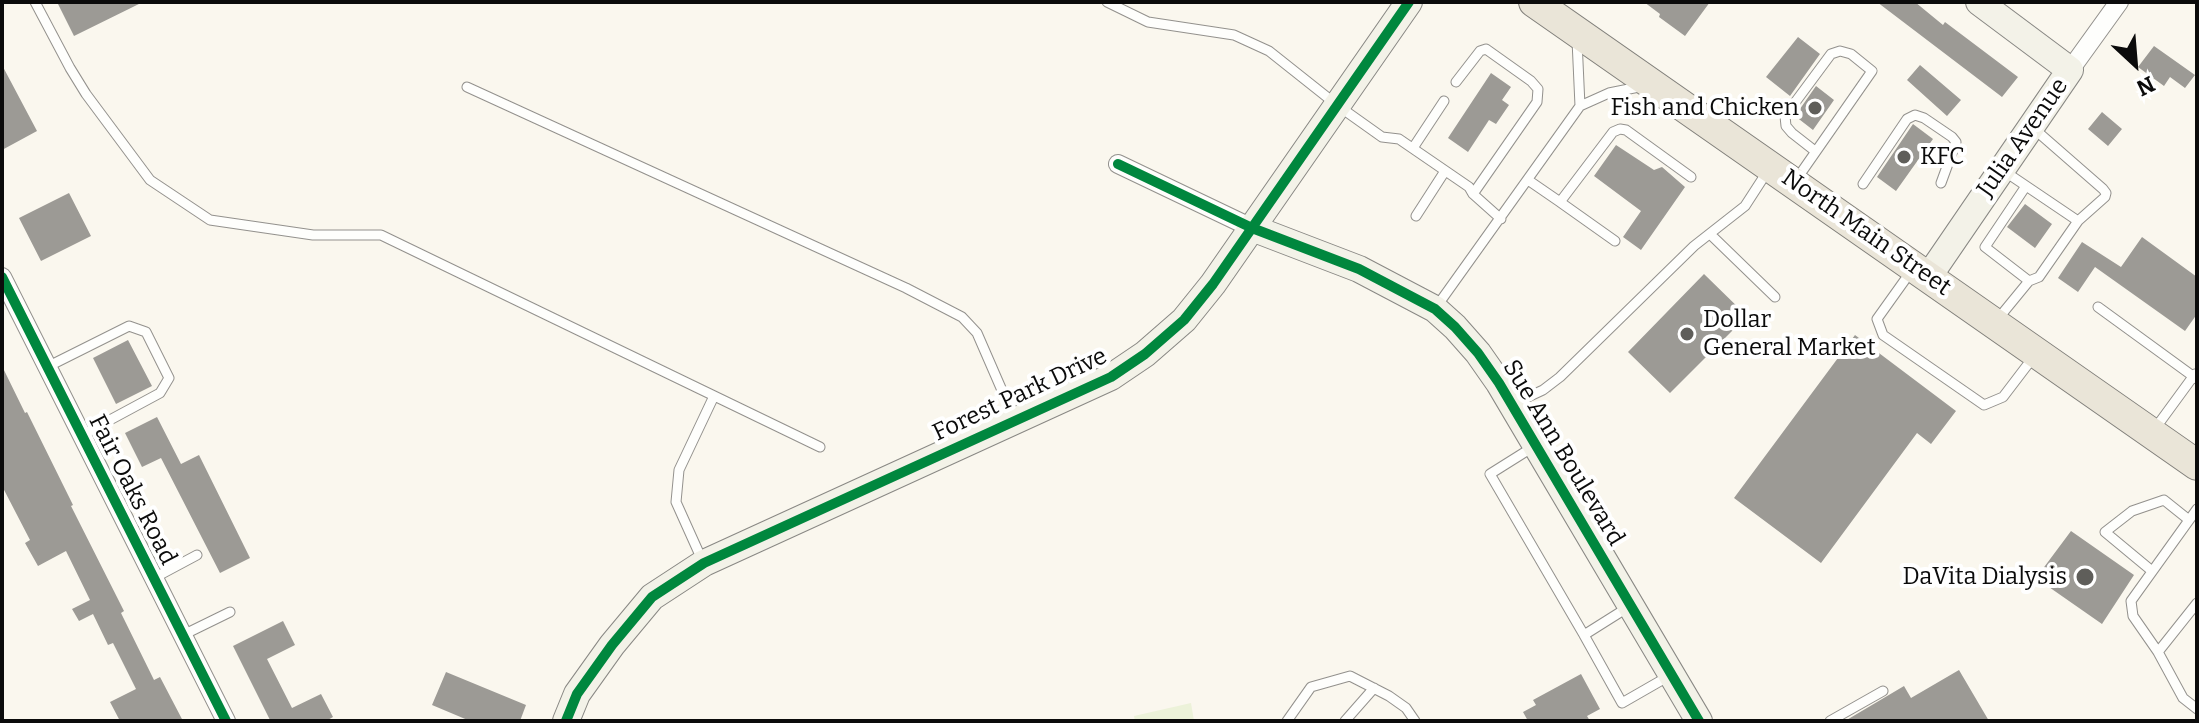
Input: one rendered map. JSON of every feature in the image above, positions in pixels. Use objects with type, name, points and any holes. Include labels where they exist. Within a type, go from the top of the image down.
[{"type":"main road","name":"North Main Street","points":[[1534,2],[2197,465]]},
{"type":"street","name":"Forest Park Drive","points":[[566,721],[577,694],[652,597],[704,563],[1111,377],[1145,354],[1184,320],[1213,284],[1409,2]]},
{"type":"street","points":[[1979,2],[2070,70]]},
{"type":"street","name":"Julia Avenue","points":[[1922,271],[2001,169],[2119,2]]},
{"type":"street","name":"Sue Ann Boulevard","points":[[1118,164],[1252,228],[1359,269],[1435,309],[1478,353],[1512,405],[1699,721]]},
{"type":"street","name":"Fair Oaks Road","points":[[2,277],[226,721]]},
{"type":"lane","points":[[35,2],[86,94],[150,180],[210,220],[313,235],[381,235],[820,447]]},
{"type":"lane","points":[[1107,2],[1148,22],[1234,35],[1269,51],[1382,137],[1399,139],[1469,187],[1501,219]]},
{"type":"lane","points":[[1576,32],[1580,106]]},
{"type":"lane","points":[[1456,82],[1480,51],[1486,49],[1538,89],[1537,102],[1473,194]]},
{"type":"lane","points":[[1512,405],[1543,390],[1560,377],[1694,246],[1815,151],[1872,71],[1851,54],[1840,51],[1831,54],[1785,116],[1786,126],[1792,133],[1815,151]]},
{"type":"lane","points":[[1435,309],[1580,106],[1609,93],[1654,84]]},
{"type":"lane","points":[[467,87],[892,281],[962,317],[977,333],[1015,421]]},
{"type":"lane","points":[[1413,148],[1444,101]]},
{"type":"lane","points":[[1863,184],[1907,119],[1915,115],[1924,118],[1956,142],[1941,183]]},
{"type":"lane","points":[[1995,323],[2029,281],[2039,277],[2078,221],[2106,193],[2031,126]]},
{"type":"lane","points":[[1560,202],[1613,132],[1620,129],[1626,130],[1691,177]]},
{"type":"lane","points":[[2001,169],[2078,221]]},
{"type":"lane","points":[[1416,216],[1445,171]]},
{"type":"lane","points":[[1528,180],[1615,241]]},
{"type":"lane","points":[[2026,186],[1985,247],[2029,281]]},
{"type":"lane","points":[[1710,234],[1775,297]]},
{"type":"lane","points":[[1922,271],[1877,319],[1883,335],[1984,405],[2003,397],[2037,353]]},
{"type":"lane","points":[[2098,307],[2196,376],[2151,434]]},
{"type":"lane","points":[[47,367],[129,326],[146,332],[169,378],[160,393],[82,435]]},
{"type":"lane","points":[[704,563],[676,502],[679,470],[714,396]]},
{"type":"lane","points":[[1536,445],[1490,474],[1622,703],[1672,675]]},
{"type":"lane","points":[[2152,571],[2105,532],[2132,511],[2164,500],[2189,520]]},
{"type":"lane","points":[[2197,509],[2131,601],[2133,616],[2158,652],[2183,698],[2197,709]]},
{"type":"lane","points":[[154,578],[197,555]]},
{"type":"lane","points":[[2158,652],[2197,603]]},
{"type":"lane","points":[[1584,635],[1631,606]]},
{"type":"lane","points":[[183,635],[230,612]]},
{"type":"lane","points":[[1287,721],[1311,687],[1350,676],[1389,696],[1406,708],[1415,721]]},
{"type":"lane","points":[[1345,721],[1374,688]]},
{"type":"lane","points":[[1830,721],[1883,691]]},
{"type":"green space","points":[[1191,703],[1194,721],[1135,721],[1134,716]]},
{"type":"building","points":[[57,2],[143,2],[74,36]]},
{"type":"building","points":[[1644,2],[1710,2],[1685,36]]},
{"type":"building","points":[[1877,2],[1915,2],[2018,77],[2002,97]]},
{"type":"building","points":[[1798,37],[1820,54],[1790,96],[1766,77]]},
{"type":"building","points":[[2154,46],[2195,75],[2185,88],[2170,77],[2164,86],[2138,67]]},
{"type":"building","points":[[2,65],[37,131],[2,150]]},
{"type":"building","points":[[1920,65],[1961,100],[1947,116],[1907,80]]},
{"type":"building","points":[[1491,73],[1511,87],[1502,100],[1509,105],[1496,124],[1489,120],[1468,152],[1448,138]]},
{"type":"building","name":"Fish and Chicken","points":[[1816,86],[1834,100],[1813,130],[1795,116]]},
{"type":"building","points":[[2102,112],[2122,129],[2108,146],[2088,129]]},
{"type":"building","name":"KFC","points":[[1913,124],[1933,139],[1896,191],[1877,177]]},
{"type":"building","points":[[1616,145],[1654,170],[1662,167],[1685,187],[1641,250],[1623,237],[1641,211],[1594,176]]},
{"type":"building","points":[[69,193],[91,236],[41,261],[19,218]]},
{"type":"building","points":[[2025,204],[2052,224],[2035,248],[2007,227]]},
{"type":"building","points":[[2142,237],[2197,277],[2197,314],[2185,331],[2095,267],[2078,292],[2058,278],[2082,242],[2121,267]]},
{"type":"building","name":"Dollar General Market","points":[[1704,274],[1747,316],[1670,393],[1628,352]]},
{"type":"building","points":[[1855,335],[1956,411],[1931,444],[1917,433],[1821,563],[1734,498]]},
{"type":"building","points":[[128,340],[152,386],[116,404],[93,358]]},
{"type":"building","points":[[2,366],[73,505],[154,680],[160,677],[183,721],[120,721],[110,702],[136,689],[113,643],[108,645],[93,614],[79,621],[72,609],[90,600],[66,551],[38,566],[25,543],[30,540],[2,486]]},
{"type":"building","points":[[157,417],[181,464],[199,455],[250,558],[220,573],[161,458],[142,467],[125,433]]},
{"type":"building","name":"DaVita Dialysis","points":[[2071,531],[2134,575],[2102,624],[2036,578]]},
{"type":"building","points":[[283,621],[295,645],[267,659],[292,708],[321,694],[333,717],[326,721],[268,721],[233,646]]},
{"type":"building","points":[[1959,670],[1989,721],[1845,721],[1904,686],[1911,698]]},
{"type":"building","points":[[446,672],[526,705],[520,721],[470,721],[432,705]]},
{"type":"building","points":[[1581,674],[1600,709],[1587,716],[1590,721],[1528,721],[1523,712],[1536,705],[1533,700]]},
{"type":"cycle path","points":[[566,721],[577,694],[652,597],[704,563],[1111,377],[1145,354],[1184,320],[1213,284],[1409,2]]},
{"type":"cycle path","points":[[1118,164],[1252,228],[1359,269],[1435,309],[1455,327],[1499,383],[1699,721]]},
{"type":"cycle path","points":[[2,277],[226,721]]},
{"type":"place","name":"Fish and Chicken","points":[[1815,108]]},
{"type":"place","name":"KFC","points":[[1904,157]]},
{"type":"place","name":"Dollar General Market","points":[[1687,334]]},
{"type":"place","name":"DaVita Dialysis","points":[[2085,577]]}]
